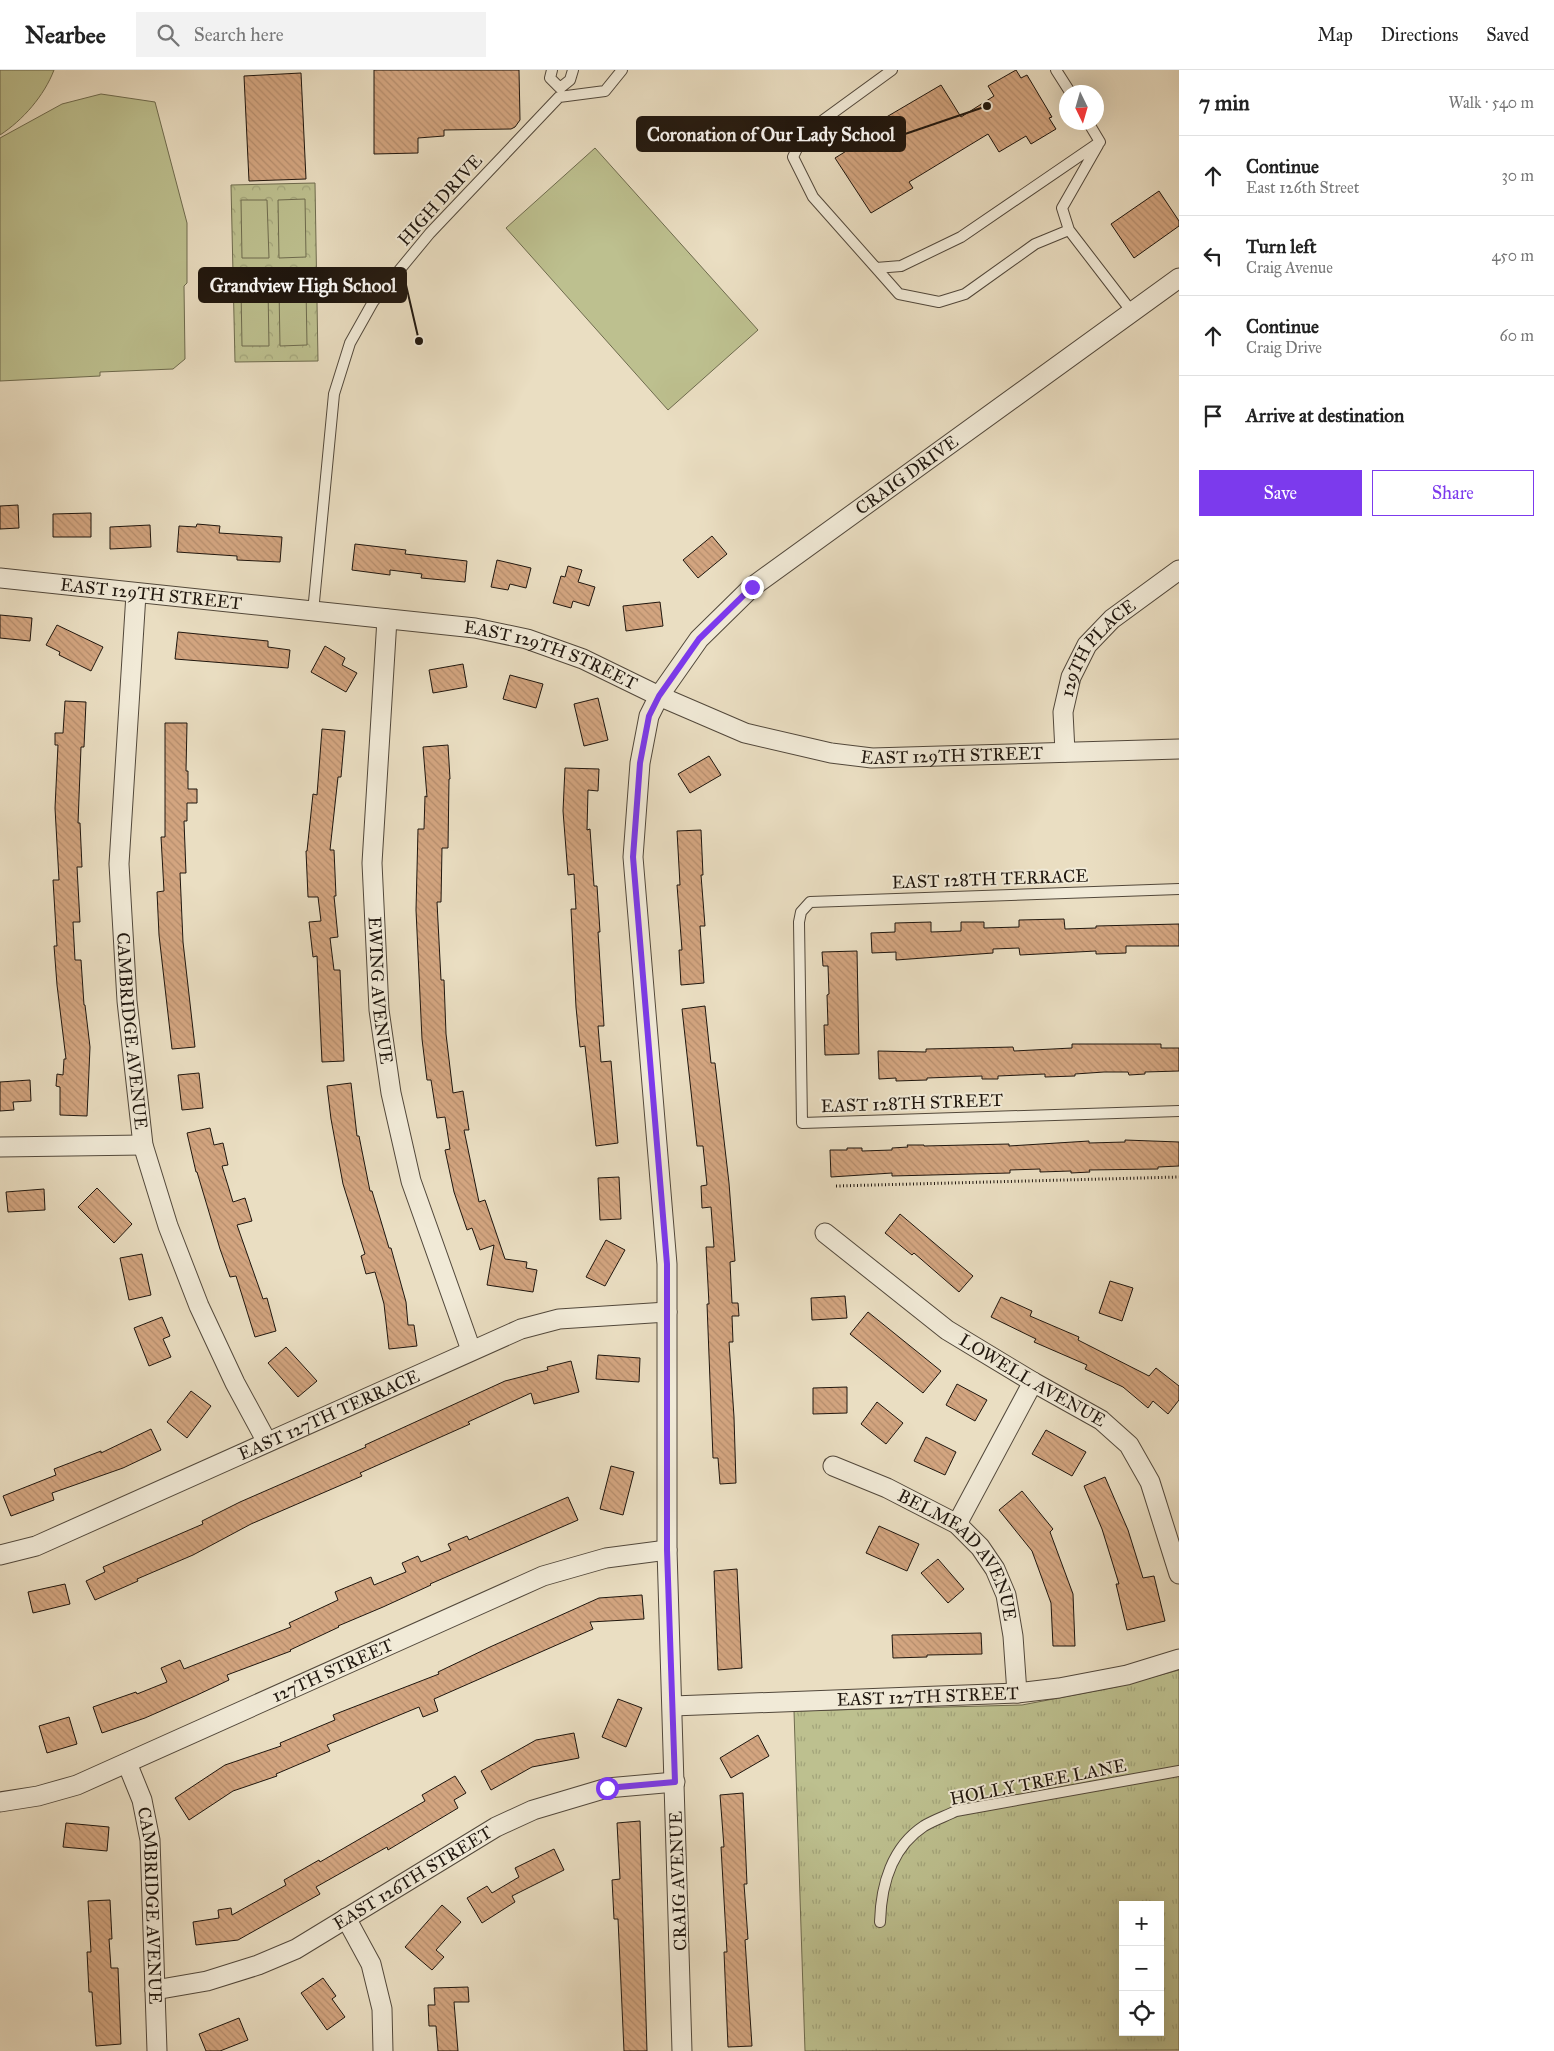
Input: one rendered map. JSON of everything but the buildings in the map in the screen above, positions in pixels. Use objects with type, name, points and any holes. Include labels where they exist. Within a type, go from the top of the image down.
[{"type":"street","name":"CRAIG DRIVE","points":[[659,696],[699,639],[752,587],[1179,278]]},
{"type":"street","name":"129TH PLACE","points":[[1065,752],[1063,712],[1071,677],[1087,645],[1112,619],[1179,570]]},
{"type":"street","name":"EAST 129TH STREET","points":[[0,578],[136,594],[475,628],[527,639],[584,659],[659,696],[745,733],[831,754],[872,758],[1179,749]]},
{"type":"street","name":"CAMBRIDGE AVENUE","points":[[136,594],[118,864],[127,1002],[143,1145],[168,1226],[199,1306],[235,1383],[267,1442]]},
{"type":"street","name":"EWING AVENUE","points":[[386,619],[372,863],[379,1010],[391,1093],[411,1181],[471,1350]]},
{"type":"street","name":"CRAIG AVENUE","points":[[659,696],[649,716],[640,763],[633,857],[667,1264],[667,1550],[682,2051]]},
{"type":"street","points":[[0,1147],[143,1145]]},
{"type":"street","name":"LOWELL AVENUE","points":[[825,1233],[947,1330],[1033,1382],[1101,1420],[1129,1445],[1150,1482],[1179,1574]]},
{"type":"street","name":"EAST 127TH TERRACE","points":[[0,1555],[36,1546],[521,1329],[559,1319],[667,1312]]},
{"type":"street","points":[[957,1524],[1033,1382]]},
{"type":"street","name":"BELMEAD AVENUE","points":[[833,1466],[887,1488],[957,1524],[980,1547],[995,1569],[1006,1595],[1013,1636],[1017,1693]]},
{"type":"street","name":"127TH STREET","points":[[0,1802],[38,1796],[77,1785],[543,1576],[606,1558],[667,1550]]},
{"type":"street","name":"EAST 127TH STREET","points":[[673,1706],[1017,1693],[1059,1688],[1127,1675],[1179,1659]]},
{"type":"street","name":"CAMBRIDGE AVENUE","points":[[127,1763],[142,1800],[150,1840],[157,2051]]},
{"type":"street","name":"EAST 126TH STREET","points":[[155,1990],[207,1981],[258,1965],[296,1949],[496,1827],[533,1810],[607,1788],[675,1782]]},
{"type":"street","points":[[346,1918],[370,1964],[382,2008],[383,2051]]},
{"type":"lane","points":[[552,70],[550,78],[559,93],[605,91],[622,70]]},
{"type":"lane","name":"HIGH DRIVE","points":[[313,612],[334,394],[350,342],[373,302],[430,233],[559,93],[570,80],[573,70]]},
{"type":"lane","points":[[892,70],[804,134],[793,157],[813,197],[899,294],[939,302],[965,294],[1035,244],[1069,230]]},
{"type":"lane","points":[[1056,70],[1066,85]]},
{"type":"lane","points":[[1093,130],[1100,142]]},
{"type":"lane","points":[[876,268],[901,266],[961,237],[1100,142]]},
{"type":"lane","points":[[1100,142],[1062,208],[1069,230],[1132,312]]},
{"type":"lane","name":"EAST 128TH TERRACE","points":[[804,908],[810,902],[1179,889]]},
{"type":"lane","name":"EAST 128TH STREET","points":[[804,908],[799,922],[802,1123],[1179,1112]]},
{"type":"lane","name":"HOLLY TREE LANE","points":[[880,1922],[880,1899],[888,1872],[903,1846],[924,1827],[956,1811],[1179,1771]]},
{"type":"path","points":[[836,1186],[1179,1177]]},
{"type":"green space","points":[[0,70],[54,70],[45,89],[32,107],[0,135]]},
{"type":"green space","points":[[101,94],[155,102],[187,223],[187,283],[184,286],[185,359],[173,369],[100,372],[100,376],[0,381],[0,138],[62,104]]},
{"type":"green space","points":[[595,148],[758,330],[668,410],[506,228]]},
{"type":"green space","points":[[315,183],[318,361],[235,362],[231,185]]},
{"type":"green space","points":[[305,199],[306,257],[279,258],[278,200]]},
{"type":"green space","points":[[241,200],[267,200],[269,258],[242,258]]},
{"type":"green space","points":[[268,288],[269,346],[242,346],[241,289]]},
{"type":"green space","points":[[279,288],[306,288],[307,345],[280,346]]},
{"type":"green space","points":[[1179,1670],[1179,2050],[805,2051],[794,1711],[1022,1705],[1116,1687]]},
{"type":"place","name":"Coronation of Our Lady School","points":[[987,106]]},
{"type":"place","name":"Grandview High School","points":[[419,341]]},
{"type":"route","points":[[607,1788],[675,1782],[667,1550],[667,1264],[633,857],[640,763],[649,716],[659,696],[699,639],[752,587]]}]
